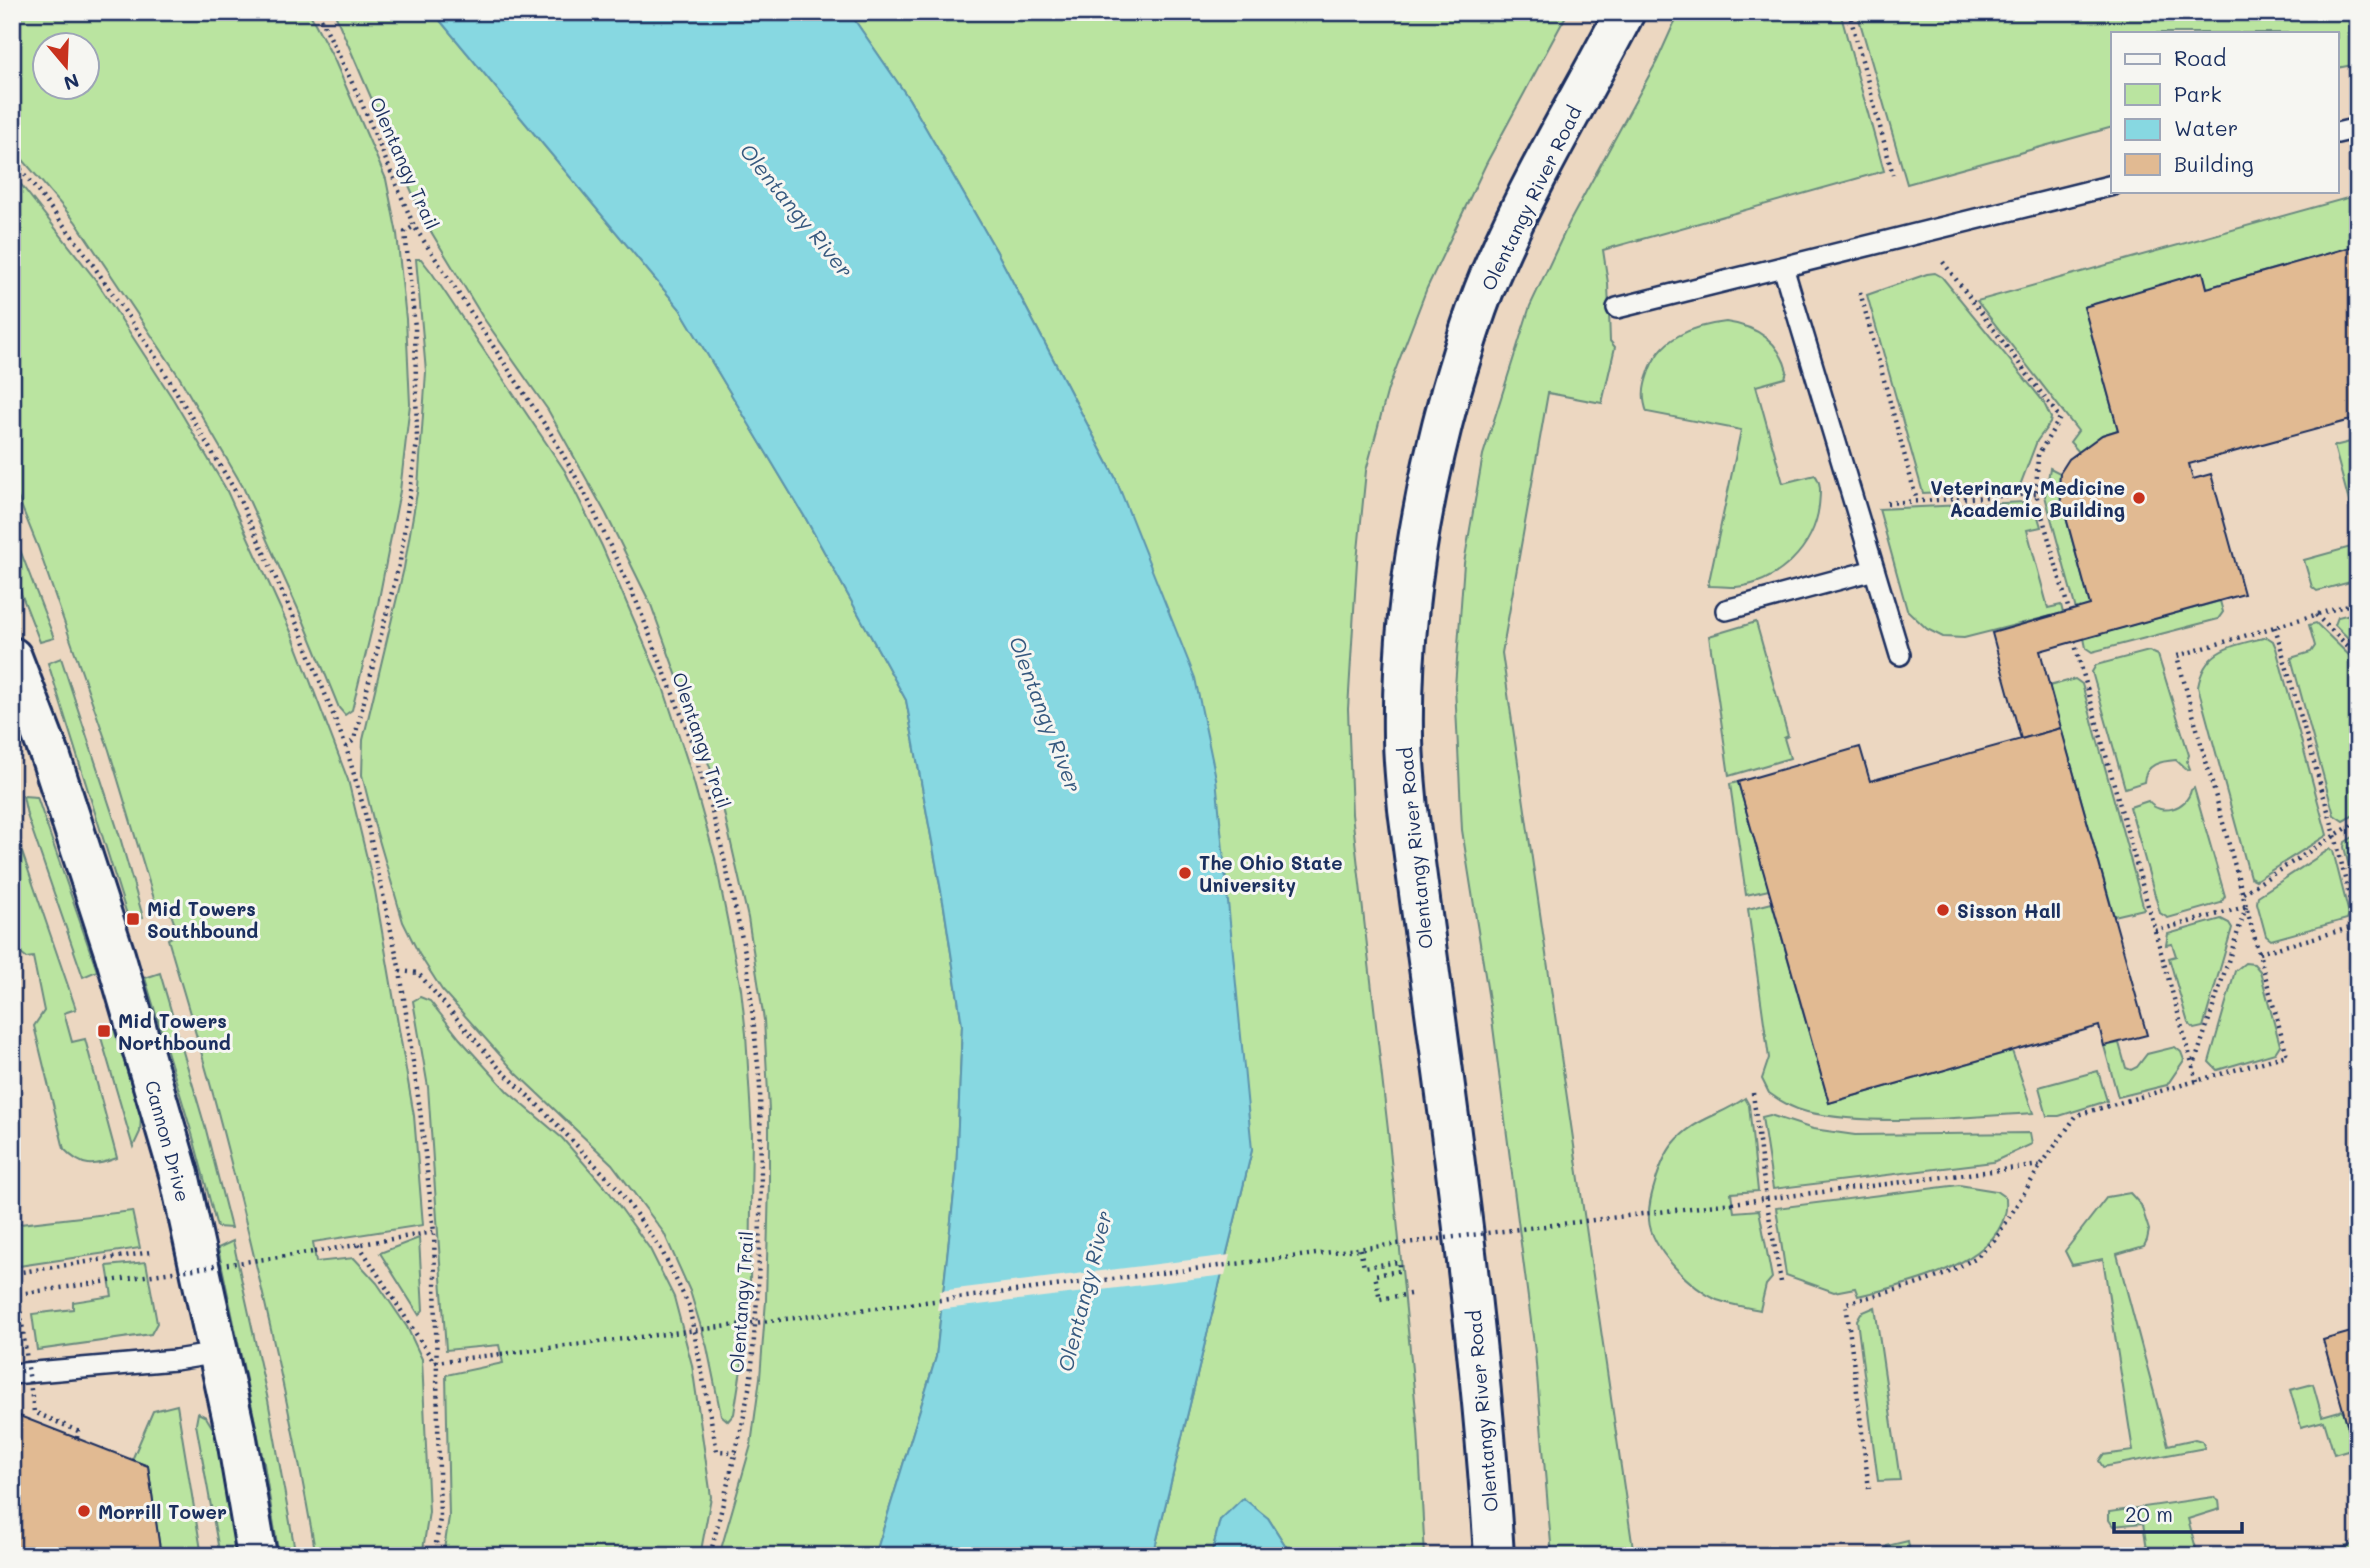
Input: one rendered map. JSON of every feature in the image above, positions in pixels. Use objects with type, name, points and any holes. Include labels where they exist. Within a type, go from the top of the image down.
[{"type":"main road","name":"Olentangy River Road","points":[[1494,1556],[1488,1464],[1470,1290],[1408,809],[1403,736],[1410,604],[1424,499],[1466,337],[1495,262],[1625,12]]},
{"type":"main road","name":"Cannon Drive","points":[[12,657],[51,758],[129,1001],[179,1174],[237,1440],[257,1556]]},
{"type":"lane","points":[[2338,132],[2358,128]]},
{"type":"lane","points":[[1617,307],[2111,185]]},
{"type":"lane","points":[[1783,267],[1900,655]]},
{"type":"lane","points":[[1726,610],[1874,570]]},
{"type":"lane","points":[[12,1374],[175,1360],[219,1353]]},
{"type":"path","name":"Olentangy Trail","points":[[318,12],[359,97],[414,226],[551,434],[585,493],[637,603],[666,674],[689,734],[719,836],[747,961],[760,1084],[761,1185],[758,1286],[751,1378],[710,1556]]},
{"type":"path","points":[[1849,12],[1894,175]]},
{"type":"path","points":[[12,158],[31,179],[82,249],[152,351],[237,494],[301,633],[346,747],[364,809],[400,971],[421,1110],[433,1232],[440,1519],[434,1556]]},
{"type":"path","points":[[346,747],[354,740],[400,561],[417,442],[415,327],[405,232],[414,226]]},
{"type":"path","points":[[1943,262],[2060,418],[2038,454],[2036,494],[2068,611]]},
{"type":"path","points":[[1860,292],[1917,501]]},
{"type":"path","points":[[1855,505],[2036,494]]},
{"type":"path","points":[[1869,1489],[1846,1303],[1946,1274],[1977,1257],[1996,1239],[2041,1165],[2077,1115],[2287,1055],[2177,656],[2358,602]]},
{"type":"path","points":[[2316,615],[2358,656]]},
{"type":"path","points":[[2259,953],[2357,926],[2335,835],[2275,627]]},
{"type":"path","points":[[2074,641],[2197,1081]]},
{"type":"path","points":[[2243,893],[2358,821]]},
{"type":"path","points":[[2155,931],[2246,906]]},
{"type":"path","points":[[2193,1069],[2246,906]]},
{"type":"path","points":[[400,971],[418,973],[500,1069],[618,1189],[661,1249],[689,1306],[716,1451],[736,1452]]},
{"type":"path","points":[[1753,1093],[1766,1199],[1781,1282]]},
{"type":"path","points":[[435,1363],[2041,1165]]},
{"type":"path","points":[[15,1294],[314,1252],[433,1232]]},
{"type":"path","points":[[359,1245],[435,1363]]},
{"type":"path","points":[[1360,1249],[1364,1267],[1399,1262],[1399,1271],[1375,1275],[1380,1299],[1410,1294]]},
{"type":"path","points":[[77,1438],[78,1431],[34,1412],[15,1294],[15,1273],[151,1252]]},
{"type":"shaded area","name":"The Ohio State University","points":[[12,12],[2358,12],[2358,1556],[12,1556]]},
{"type":"green space","points":[[12,12],[309,12],[334,59],[386,179],[397,234],[406,319],[410,404],[400,491],[378,604],[352,710],[345,715],[339,708],[304,622],[243,487],[178,375],[75,221],[12,147]]},
{"type":"green space","points":[[334,12],[433,12],[680,309],[806,519],[906,700],[944,907],[962,1025],[956,1175],[936,1357],[875,1556],[719,1556],[751,1445],[760,1378],[766,1300],[769,1183],[769,1111],[764,1020],[748,918],[720,795],[651,605],[606,514],[548,410],[482,316],[424,220]]},
{"type":"green space","points":[[849,12],[1568,12],[1486,164],[1427,288],[1388,389],[1366,471],[1357,561],[1348,709],[1352,814],[1388,1130],[1418,1430],[1425,1556],[1292,1556],[1268,1518],[1220,1520],[1211,1556],[1153,1556],[1252,1150],[1115,477],[997,252],[909,99]]},
{"type":"green space","points":[[1679,12],[1840,12],[1884,171],[1603,250],[1608,283],[1610,341],[1615,347],[1602,403],[1548,393],[1502,653],[1634,1556],[1552,1556],[1535,1352],[1492,1019],[1462,830],[1455,687],[1464,563],[1483,455],[1530,306],[1570,221],[1657,61]]},
{"type":"green space","points":[[1857,12],[2358,12],[2358,64],[2338,68],[2338,32],[2111,32],[2111,128],[1907,184]]},
{"type":"green space","points":[[12,173],[95,279],[173,399],[226,489],[292,634],[348,780],[375,891],[414,1116],[423,1225],[313,1242],[316,1262],[354,1258],[377,1283],[407,1327],[422,1359],[429,1512],[422,1556],[316,1556],[285,1393],[248,1231],[215,1101],[168,939],[178,934],[169,908],[158,912],[109,750],[38,547],[12,483]]},
{"type":"green space","points":[[2358,195],[2358,245],[2207,288],[2203,273],[2084,307],[2118,430],[2102,435],[2079,452],[2070,442],[2078,431],[1977,301]]},
{"type":"green space","points":[[416,259],[421,259],[432,273],[565,471],[602,546],[663,687],[715,858],[741,989],[752,1134],[750,1281],[743,1357],[734,1414],[728,1421],[721,1415],[707,1347],[690,1291],[664,1233],[612,1164],[516,1073],[442,990],[403,922],[374,823],[362,775],[363,740],[404,568],[418,487],[426,372]]},
{"type":"green space","points":[[1935,273],[1942,277],[2043,401],[2051,418],[2037,441],[2019,488],[1923,493],[1867,295]]},
{"type":"green space","points":[[1726,322],[1756,331],[1778,351],[1787,371],[1785,378],[1756,386],[1783,483],[1815,475],[1820,489],[1816,521],[1802,549],[1780,570],[1752,584],[1736,587],[1708,586],[1741,430],[1647,412],[1644,398],[1645,384],[1653,362],[1668,343],[1689,331]]},
{"type":"green space","points":[[2358,440],[2358,535],[2334,446]]},
{"type":"green space","points":[[2050,468],[2060,473],[2059,492],[2090,605],[2076,610],[2045,496]]},
{"type":"green space","points":[[2025,502],[2036,510],[2041,527],[2027,530],[2048,608],[2061,605],[2063,613],[1964,638],[1943,637],[1927,629],[1907,610],[1879,509]]},
{"type":"green space","points":[[12,529],[54,638],[40,642],[12,570]]},
{"type":"green space","points":[[2358,545],[2358,580],[2317,591],[2312,587],[2304,560]]},
{"type":"green space","points":[[2220,601],[2223,612],[2218,619],[2092,652],[2086,648],[2084,638]]},
{"type":"green space","points":[[2358,612],[2358,648],[2335,625],[2338,617]]},
{"type":"green space","points":[[1756,622],[1788,736],[1784,738],[1790,758],[1729,776],[1709,636]]},
{"type":"green space","points":[[2316,623],[2358,664],[2358,813],[2343,821],[2334,815],[2291,658],[2311,652],[2315,646],[2309,625]]},
{"type":"green space","points":[[2267,637],[2273,641],[2276,648],[2327,835],[2256,880],[2250,877],[2198,687],[2207,664],[2214,656],[2233,646]]},
{"type":"green space","points":[[2149,651],[2158,655],[2189,755],[2187,761],[2190,769],[2187,770],[2176,760],[2160,763],[2147,771],[2144,782],[2125,788],[2092,672],[2096,665]]},
{"type":"green space","points":[[61,658],[119,834],[143,917],[129,921],[48,663]]},
{"type":"green space","points":[[2075,679],[2082,684],[2144,909],[2114,916],[2049,686]]},
{"type":"green space","points":[[1738,782],[1769,890],[1746,895],[1730,784]]},
{"type":"green space","points":[[2194,788],[2225,896],[2221,903],[2168,918],[2160,913],[2130,807],[2148,801],[2159,809],[2172,809],[2184,802]]},
{"type":"green space","points":[[23,796],[37,797],[97,971],[83,977],[27,815]]},
{"type":"green space","points":[[12,823],[76,1009],[64,1013],[72,1042],[85,1039],[117,1158],[101,1163],[82,1163],[64,1149],[34,1026],[44,1011],[33,957],[26,958],[21,954],[12,925]]},
{"type":"green space","points":[[2358,834],[2358,901],[2344,847],[2345,842]]},
{"type":"green space","points":[[2330,849],[2333,851],[2349,914],[2347,919],[2271,940],[2266,936],[2257,903],[2258,896]]},
{"type":"green space","points":[[1772,903],[1829,1103],[2012,1051],[2033,1113],[1919,1120],[1833,1117],[1802,1111],[1769,1093],[1762,1079],[1769,1058],[1748,909]]},
{"type":"green space","points":[[2221,919],[2232,928],[2203,1027],[2194,1029],[2188,1023],[2169,958],[2176,956],[2172,944],[2166,945],[2168,934]]},
{"type":"green space","points":[[2245,963],[2254,964],[2260,971],[2280,1045],[2275,1053],[2217,1070],[2209,1062],[2235,971]]},
{"type":"green space","points":[[160,973],[206,1130],[231,1228],[217,1227],[145,978]]},
{"type":"green space","points":[[420,997],[430,1001],[508,1092],[562,1138],[610,1193],[650,1249],[674,1297],[692,1365],[711,1497],[700,1556],[443,1556],[449,1517],[446,1375],[503,1363],[499,1345],[446,1350],[428,1087],[413,1001]]},
{"type":"green space","points":[[114,1029],[141,1117],[140,1132],[133,1147],[100,1034]]},
{"type":"green space","points":[[2119,1043],[2126,1068],[2131,1070],[2137,1067],[2147,1054],[2175,1047],[2184,1060],[2167,1085],[2118,1097],[2104,1046]]},
{"type":"green space","points":[[2098,1071],[2107,1101],[2059,1116],[2047,1116],[2039,1087]]},
{"type":"green space","points":[[1745,1098],[1749,1105],[1758,1191],[1731,1193],[1734,1212],[1759,1210],[1772,1278],[1766,1285],[1760,1310],[1717,1300],[1696,1287],[1665,1255],[1651,1231],[1649,1220],[1650,1201],[1657,1178],[1664,1158],[1673,1144],[1690,1128]]},
{"type":"green space","points":[[1770,1115],[1813,1129],[1855,1135],[2030,1133],[2032,1144],[1993,1162],[1773,1189],[1762,1117]]},
{"type":"green space","points":[[1959,1185],[1996,1191],[2006,1198],[2006,1212],[1997,1232],[1965,1260],[1921,1279],[1858,1296],[1855,1288],[1834,1292],[1786,1275],[1776,1208]]},
{"type":"green space","points":[[2130,1193],[2141,1205],[2149,1230],[2147,1240],[2144,1246],[2117,1254],[2168,1445],[2195,1439],[2202,1441],[2205,1448],[2103,1467],[2099,1461],[2103,1455],[2133,1451],[2103,1259],[2072,1265],[2065,1251],[2107,1197]]},
{"type":"green space","points":[[132,1211],[140,1248],[12,1267],[12,1225]]},
{"type":"green space","points":[[419,1238],[423,1310],[419,1315],[380,1253]]},
{"type":"green space","points":[[233,1241],[268,1400],[296,1556],[279,1556],[264,1464],[218,1248]]},
{"type":"green space","points":[[146,1262],[157,1323],[151,1334],[37,1350],[32,1314],[73,1309],[73,1302],[112,1296],[107,1266]]},
{"type":"green space","points":[[1875,1307],[1900,1480],[1878,1481],[1857,1320],[1861,1313]]},
{"type":"green space","points":[[2313,1384],[2322,1416],[2343,1410],[2354,1448],[2334,1454],[2324,1421],[2301,1427],[2290,1390]]},
{"type":"green space","points":[[177,1405],[202,1556],[161,1556],[148,1466],[132,1460],[153,1411]]},
{"type":"green space","points":[[198,1413],[206,1417],[215,1432],[237,1556],[220,1556],[196,1424]]},
{"type":"green space","points":[[2213,1497],[2219,1501],[2220,1509],[2188,1519],[2198,1556],[2148,1556],[2143,1523],[2113,1526],[2109,1520],[2109,1512]]},
{"type":"green space","points":[[1908,1541],[1911,1556],[1889,1556],[1887,1546]]},
{"type":"green space","points":[[2358,1543],[2358,1556],[2340,1556],[2338,1549]]},
{"type":"water","name":"Olentangy River","points":[[433,12],[849,12],[909,99],[997,252],[1115,477],[1195,678],[1216,778],[1252,1150],[1153,1556],[875,1556],[936,1357],[956,1175],[962,1025],[944,907],[906,700],[806,519],[680,309]]},
{"type":"water","points":[[1243,1498],[1268,1518],[1292,1556],[1211,1556],[1220,1520]]},
{"type":"pier","points":[[1230,1255],[1225,1275],[937,1310],[940,1291]]},
{"type":"building","name":"Veterinary Medicine Academic Building","points":[[2358,245],[2358,418],[2189,464],[2193,479],[2211,474],[2244,594],[2040,651],[2061,728],[2021,739],[1992,633],[2090,605],[2059,492],[2060,473],[2069,459],[2102,435],[2118,430],[2084,307],[2203,272],[2207,288]]},
{"type":"building","name":"Sisson Hall","points":[[2061,728],[2147,1035],[2104,1046],[2099,1026],[1829,1103],[1738,782],[1860,747],[1870,781]]},
{"type":"building","points":[[2358,1330],[2358,1462],[2323,1340]]},
{"type":"building","name":"Morrill Tower","points":[[12,1413],[148,1466],[161,1556],[12,1556]]},
{"type":"place","name":"Veterinary Medicine Academic Building","points":[[2139,498]]},
{"type":"place","name":"The Ohio State University","points":[[1185,873]]},
{"type":"place","name":"Sisson Hall","points":[[1943,910]]},
{"type":"place","name":"Mid Towers Southbound","points":[[133,919]]},
{"type":"place","name":"Mid Towers Northbound","points":[[104,1031]]},
{"type":"place","name":"Morrill Tower","points":[[84,1511]]}]
